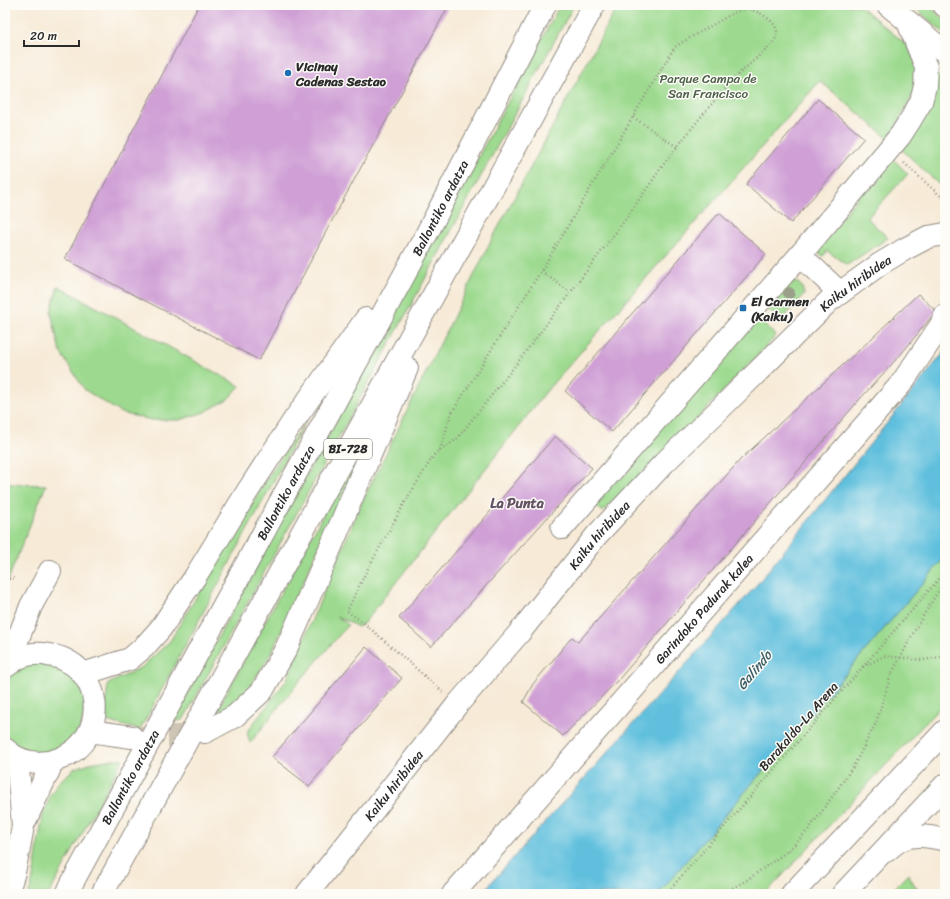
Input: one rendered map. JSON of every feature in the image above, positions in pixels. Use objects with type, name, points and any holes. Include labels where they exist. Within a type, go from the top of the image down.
[{"type":"main road","name":"Ballontiko ardatza","points":[[67,894],[70,885],[426,235],[545,5]]},
{"type":"main road","name":"BI-728","points":[[102,894],[594,5]]},
{"type":"main road","points":[[888,5],[945,52]]},
{"type":"main road","points":[[562,528],[800,255],[900,136],[921,102],[925,86],[926,67],[908,22]]},
{"type":"main road","name":"Kaiku hiribidea","points":[[307,894],[457,705],[520,632],[603,529],[664,463],[829,301],[880,264],[905,249],[928,237],[945,234]]},
{"type":"main road","points":[[83,674],[130,659],[145,646],[161,628],[294,420],[426,235]]},
{"type":"main road","points":[[800,255],[840,293]]},
{"type":"main road","points":[[205,732],[235,716],[262,691],[286,649],[454,256]]},
{"type":"main road","name":"Garindoko Padurak kalea","points":[[453,894],[901,384],[941,325],[945,316]]},
{"type":"main road","points":[[578,508],[603,529]]},
{"type":"main road","points":[[5,666],[31,606],[50,571]]},
{"type":"main road","points":[[5,666],[20,657],[38,653],[57,656],[73,664],[83,674],[94,695],[95,713],[90,732],[80,746],[67,756],[51,762],[34,762],[11,753]]},
{"type":"main road","points":[[792,894],[945,731]]},
{"type":"main road","points":[[90,732],[132,737]]},
{"type":"main road","points":[[11,753],[23,826]]},
{"type":"main road","points":[[6,894],[17,859],[23,826],[49,770],[51,762]]},
{"type":"main road","points":[[843,894],[945,785]]},
{"type":"main road","points":[[878,856],[900,841],[912,837],[930,836],[945,840]]},
{"type":"path","points":[[440,450],[451,414],[540,271],[671,53],[681,43],[735,12],[745,9],[754,10],[763,14],[777,29],[777,33],[772,44],[734,79],[701,117],[666,161],[622,224],[518,362],[456,440],[434,455],[408,497],[366,572],[347,611],[364,623],[457,705]]},
{"type":"path","points":[[633,117],[677,147]]},
{"type":"path","points":[[898,158],[945,200]]},
{"type":"path","points":[[540,271],[570,292]]},
{"type":"path","name":"Barakaldo-La Arena","points":[[667,894],[945,572]]},
{"type":"path","points":[[5,580],[15,578]]},
{"type":"path","points":[[722,894],[747,880],[789,850],[824,810],[853,766],[876,723],[891,675],[917,626],[945,580]]},
{"type":"path","points":[[861,669],[884,656],[923,660],[945,656]]},
{"type":"green space","points":[[560,5],[574,5],[183,720],[172,722],[362,373]]},
{"type":"green space","name":"Parque Campa de San Francisco","points":[[618,5],[859,5],[907,45],[919,69],[918,85],[889,139],[820,81],[549,388],[364,623],[358,627],[337,616],[348,625],[298,683],[250,743],[247,732],[286,681],[363,500],[491,241]]},
{"type":"green space","points":[[912,5],[928,5],[945,20],[945,34]]},
{"type":"green space","points":[[936,73],[945,82],[945,190],[898,146]]},
{"type":"green space","points":[[890,156],[908,174],[867,218],[888,238],[847,265],[827,251],[823,256],[819,254],[817,249]]},
{"type":"green space","points":[[784,282],[798,283],[802,287],[804,295],[781,321],[763,305]]},
{"type":"green space","points":[[58,286],[240,386],[228,399],[205,412],[179,420],[152,420],[121,413],[85,390],[60,352],[51,312]]},
{"type":"green space","points":[[754,314],[776,336],[695,421],[602,512],[593,503]]},
{"type":"green space","points":[[379,412],[271,654],[242,698],[214,716]]},
{"type":"green space","points":[[307,419],[140,730],[103,720],[106,712],[108,684],[142,667],[170,641],[268,477]]},
{"type":"green space","points":[[8,484],[46,485],[5,587],[5,487]]},
{"type":"green space","points":[[945,557],[945,702],[765,894],[658,894]]},
{"type":"green space","points":[[29,660],[72,672],[86,698],[81,727],[72,740],[59,749],[43,753],[27,752],[13,745],[5,738],[5,674]]},
{"type":"green space","points":[[113,759],[123,759],[49,894],[28,894],[31,888],[35,868],[43,815],[51,794],[59,782],[75,768],[90,763]]},
{"type":"green space","points":[[908,874],[920,894],[888,894]]},
{"type":"water","name":"Galindo","points":[[945,351],[945,557],[658,894],[481,894],[754,588]]},
{"type":"building","name":"Vicinay Cadenas Sestao","points":[[199,5],[449,5],[321,241],[259,360],[65,259]]},
{"type":"building","points":[[818,99],[864,138],[791,223],[746,184]]},
{"type":"building","points":[[719,213],[766,254],[612,432],[565,391]]},
{"type":"building","points":[[918,294],[936,311],[902,353],[859,400],[619,679],[563,736],[523,702],[533,684],[572,637],[578,642],[741,459]]},
{"type":"building","points":[[555,436],[592,468],[431,647],[399,618]]},
{"type":"building","points":[[366,647],[402,678],[309,786],[272,757]]},
{"type":"tunnel","points":[[135,737],[179,736],[205,732]]},
{"type":"place","name":"Vicinay Cadenas Sestao","points":[[288,73]]},
{"type":"place","name":"El Carmen (Kaiku)","points":[[743,308]]},
{"type":"district","name":"La Punta","points":[[517,503]]}]
